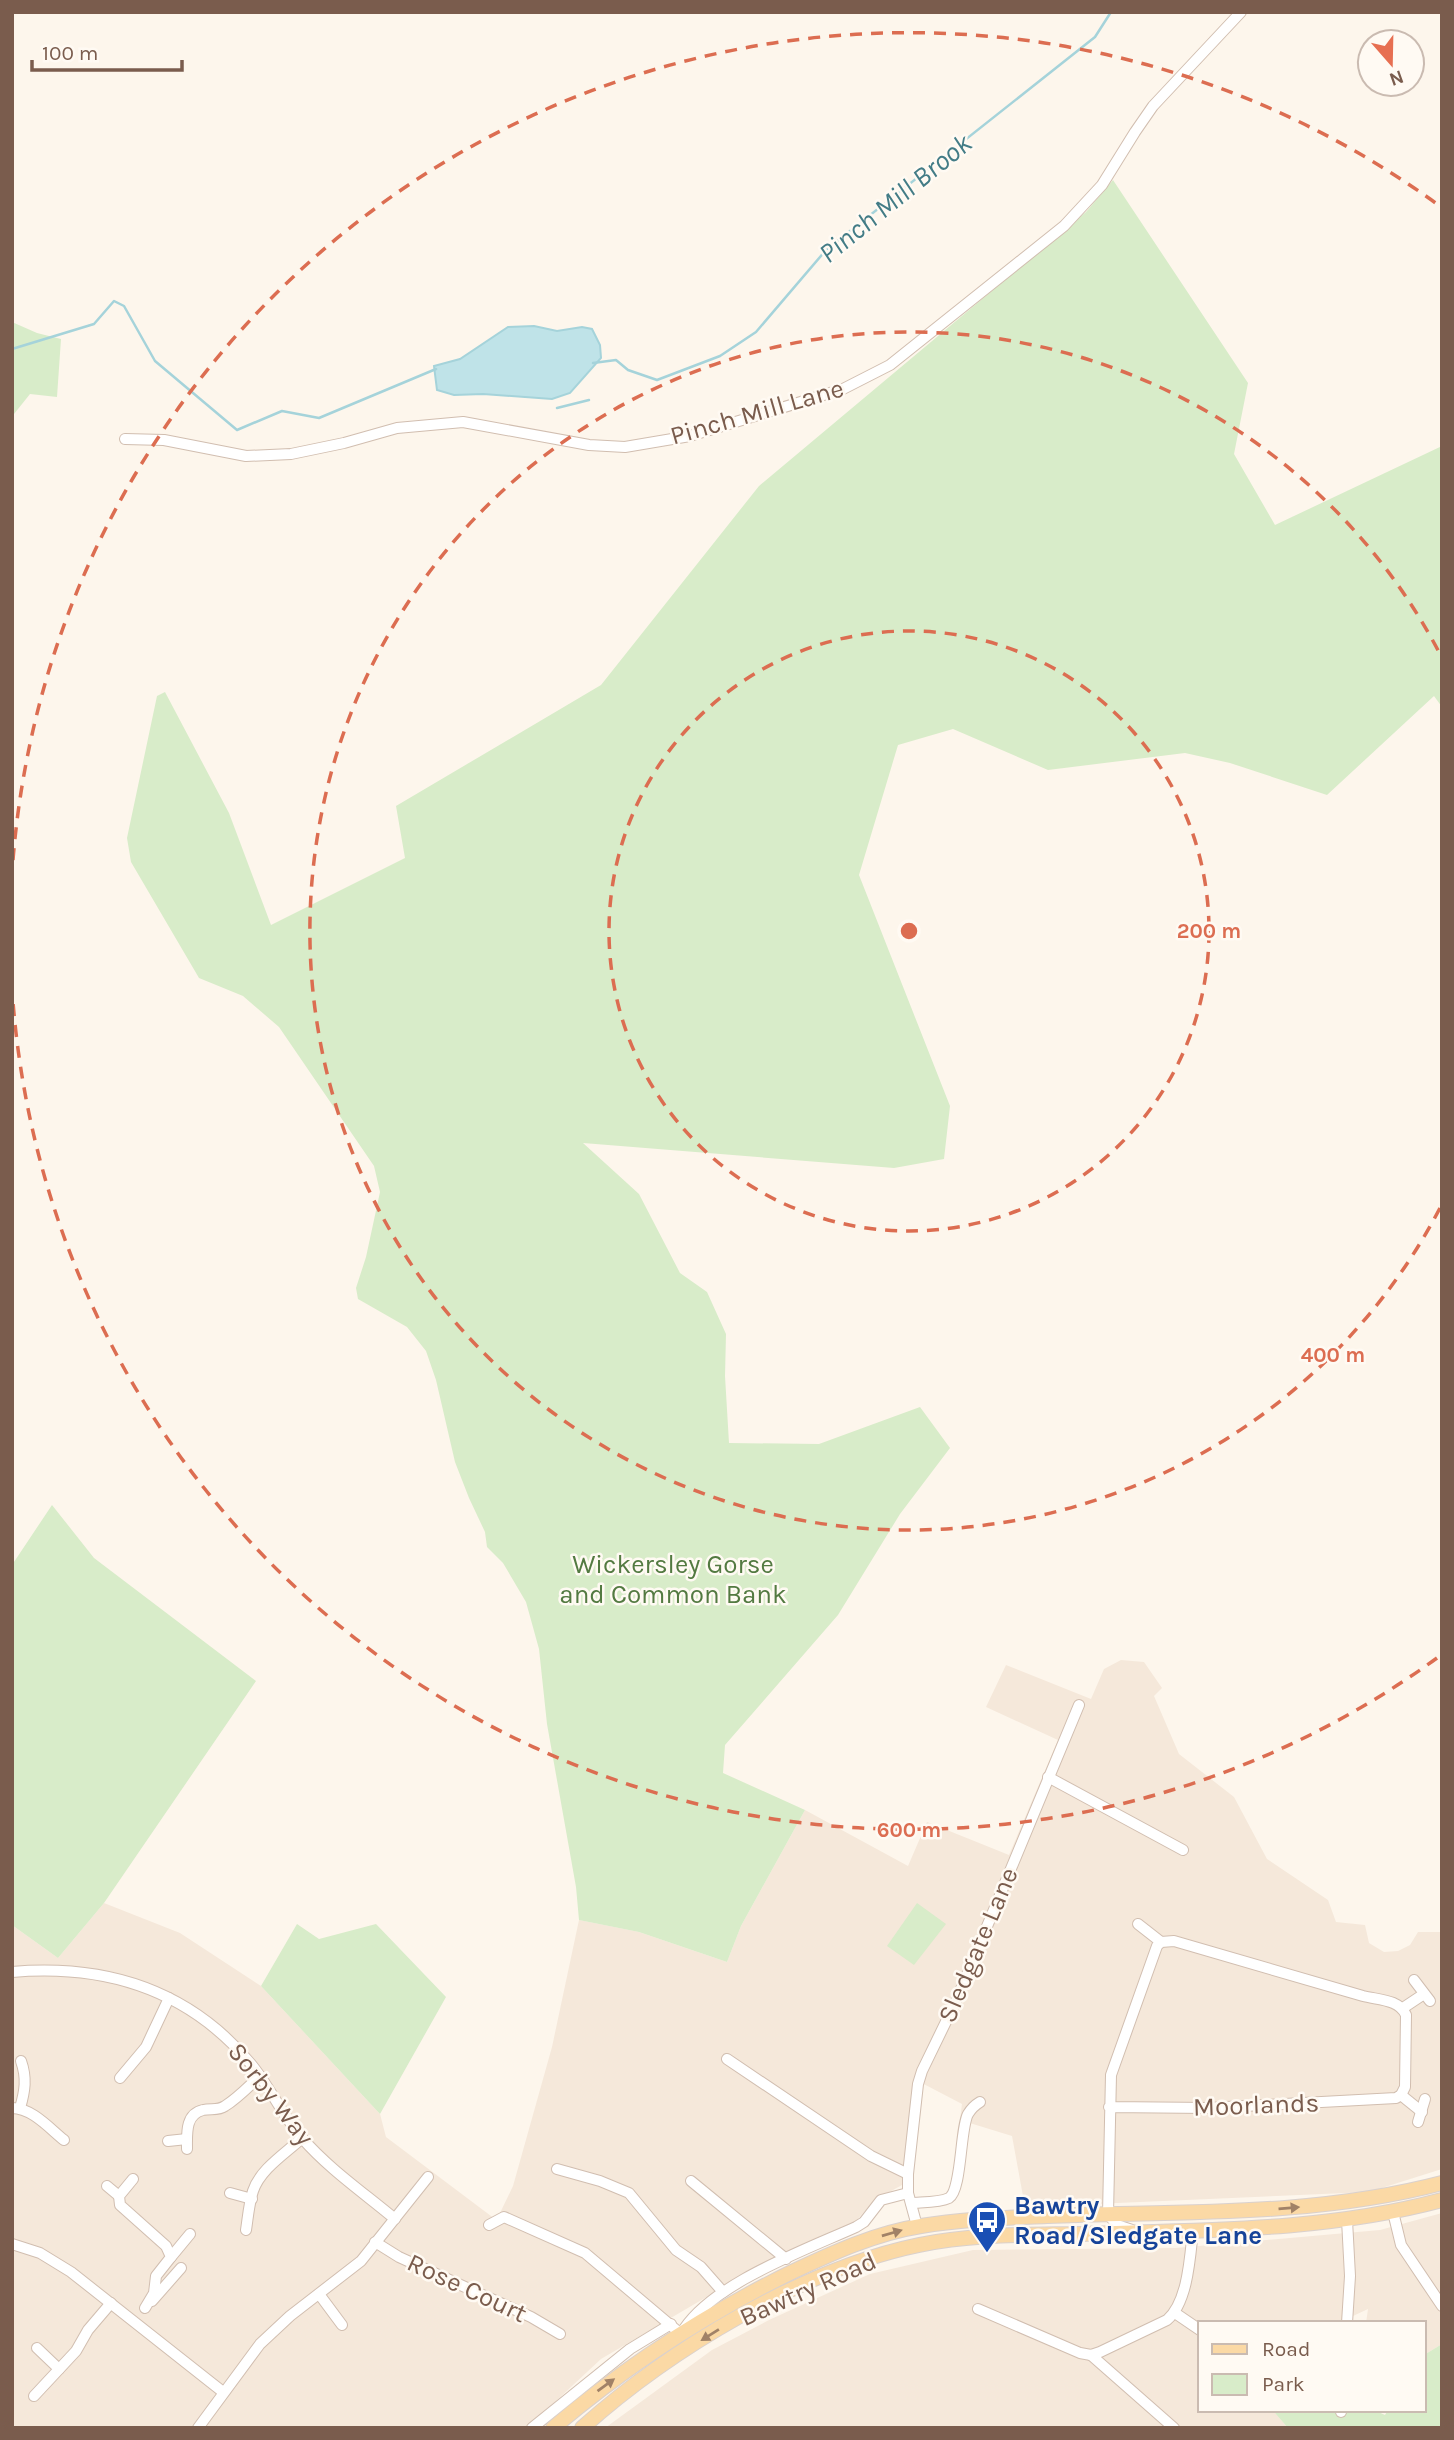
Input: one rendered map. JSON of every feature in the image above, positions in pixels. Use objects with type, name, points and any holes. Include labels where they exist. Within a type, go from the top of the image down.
[{"type":"main road","name":"Bawtry Road","points":[[560,2426],[602,2388],[676,2329],[850,2246],[918,2226],[1036,2217],[1286,2209],[1367,2200],[1442,2183]]},
{"type":"main road","name":"Bawtry Road","points":[[582,2428],[634,2385],[722,2328],[779,2296],[854,2263],[920,2245],[943,2241],[1317,2224],[1347,2221],[1442,2200]]},
{"type":"main road","points":[[1036,2217],[1075,2222],[1079,2234]]},
{"type":"street","name":"Pinch Mill Lane","points":[[125,439],[164,439],[246,456],[280,454],[344,443],[397,428],[463,422],[589,445],[625,447],[690,436],[843,389],[890,366],[1064,226],[1102,185],[1153,106],[1241,12]]},
{"type":"street","name":"Sledgate Lane","points":[[909,2198],[908,2174],[922,2071],[956,2001],[1079,1705]]},
{"type":"street","points":[[1048,1777],[1183,1850]]},
{"type":"street","points":[[1138,1924],[1161,1942],[1174,1941],[1392,2002],[1403,2008],[1406,2022],[1405,2087],[1401,2095],[1420,2117],[1426,2099]]},
{"type":"street","points":[[1140,2232],[1117,2225],[1108,2214],[1111,2075],[1153,1952],[1161,1942]]},
{"type":"street","name":"Sorby Way","points":[[12,1972],[90,1972],[136,1983],[169,1998],[225,2035],[260,2076],[302,2138],[395,2219]]},
{"type":"street","points":[[1403,2008],[1427,1997],[1414,1980]]},
{"type":"street","points":[[120,2078],[146,2046],[169,1998]]},
{"type":"street","points":[[727,2059],[871,2157],[908,2174]]},
{"type":"street","points":[[22,2061],[26,2074],[25,2091],[16,2108],[37,2117],[64,2140]]},
{"type":"street","points":[[168,2141],[187,2144],[188,2126],[195,2114],[201,2110],[224,2107],[260,2076]]},
{"type":"street","name":"Moorlands","points":[[1109,2107],[1258,2107],[1375,2100],[1401,2095]]},
{"type":"street","name":"Bawtry Road","points":[[532,2428],[629,2349],[676,2329],[723,2292],[856,2227],[881,2200],[944,2199],[951,2196],[960,2164],[966,2119],[970,2110],[980,2102]]},
{"type":"street","points":[[246,2230],[254,2190],[266,2171],[302,2138]]},
{"type":"street","points":[[557,2169],[600,2181],[629,2193],[676,2249],[701,2267],[723,2292]]},
{"type":"street","points":[[198,2428],[260,2344],[272,2331],[361,2261],[428,2177]]},
{"type":"street","points":[[119,2196],[133,2179]]},
{"type":"street","points":[[691,2181],[786,2259]]},
{"type":"street","points":[[107,2186],[119,2196],[120,2205],[166,2246],[171,2257]]},
{"type":"street","points":[[230,2193],[252,2200]]},
{"type":"street","points":[[909,2198],[918,2226]]},
{"type":"street","points":[[1392,2212],[1401,2245],[1442,2306]]},
{"type":"street","points":[[489,2225],[504,2217],[585,2253],[676,2329]]},
{"type":"street","points":[[1347,2221],[1350,2276],[1347,2321]]},
{"type":"street","points":[[1091,2355],[1167,2320],[1175,2313],[1180,2304],[1194,2230]]},
{"type":"street","points":[[145,2308],[154,2294],[156,2276],[190,2234]]},
{"type":"street","name":"Rose Court","points":[[375,2242],[408,2261],[531,2316],[559,2334]]},
{"type":"street","points":[[12,2244],[40,2253],[55,2262],[223,2392]]},
{"type":"street","points":[[134,2321],[181,2269]]},
{"type":"street","points":[[319,2294],[342,2325]]},
{"type":"street","points":[[34,2396],[76,2351],[88,2330],[111,2303]]},
{"type":"street","points":[[978,2309],[1080,2353],[1091,2355],[1174,2428]]},
{"type":"street","points":[[1175,2313],[1198,2329]]},
{"type":"street","points":[[37,2348],[59,2369]]},
{"type":"shaded area","points":[[1121,1660],[1144,1662],[1162,1688],[1154,1696],[1179,1754],[1234,1797],[1267,1859],[1328,1900],[1336,1922],[1365,1925],[1369,1943],[1384,1952],[1398,1951],[1410,1945],[1418,1932],[1442,1932],[1442,2169],[1369,2192],[1025,2207],[1012,2136],[960,2120],[962,2104],[916,2080],[902,2185],[875,2200],[854,2223],[727,2285],[601,2359],[527,2428],[12,2428],[12,1925],[58,1958],[104,1903],[180,1933],[261,1986],[380,2114],[386,2137],[495,2219],[513,2186],[552,2047],[579,1920],[639,1932],[727,1962],[741,1926],[805,1810],[908,1866],[927,1822],[1009,1855],[1058,1740],[986,1707],[1006,1665],[1091,1699],[1104,1669]]},
{"type":"shaded area","points":[[1442,2213],[1442,2344],[1426,2354],[1426,2321],[1366,2321],[1368,2309],[1342,2321],[1198,2321],[1198,2412],[1277,2412],[1288,2428],[605,2428],[712,2350],[769,2320],[870,2274],[973,2250],[1176,2248],[1380,2230]]},
{"type":"green space","name":"Wickersley Gorse and Common Bank","points":[[1113,180],[1248,383],[1234,454],[1275,525],[1442,446],[1442,707],[1434,696],[1327,795],[1230,763],[1185,753],[1048,770],[953,729],[898,745],[859,875],[950,1106],[944,1159],[894,1168],[583,1143],[639,1194],[680,1273],[707,1292],[726,1334],[725,1376],[729,1443],[819,1444],[920,1407],[950,1448],[900,1514],[838,1615],[725,1745],[723,1773],[805,1810],[741,1926],[727,1962],[639,1932],[579,1920],[576,1887],[547,1724],[539,1649],[526,1602],[503,1563],[487,1547],[485,1532],[455,1462],[436,1380],[426,1351],[407,1327],[358,1299],[356,1288],[366,1257],[380,1192],[374,1166],[279,1027],[243,996],[199,978],[131,862],[127,838],[157,696],[165,692],[229,813],[271,925],[405,858],[396,806],[601,685],[759,486],[1086,212]]},
{"type":"green space","points":[[12,322],[37,333],[61,339],[57,397],[30,394],[14,414]]},
{"type":"green space","points":[[52,1505],[94,1558],[256,1681],[104,1903],[58,1958],[12,1925],[12,1565]]},
{"type":"green space","points":[[917,1903],[946,1924],[914,1965],[887,1946]]},
{"type":"green space","points":[[297,1924],[319,1939],[376,1924],[446,1997],[380,2114],[261,1986]]},
{"type":"green space","points":[[1442,2344],[1442,2428],[1288,2428],[1275,2413],[1378,2412],[1385,2415],[1387,2412],[1426,2412],[1426,2354]]},
{"type":"water","points":[[534,326],[557,331],[582,327],[592,329],[600,345],[601,358],[570,393],[552,399],[483,394],[454,395],[437,390],[434,366],[460,359],[508,327]]},
{"type":"waterway","name":"Pinch Mill Brook","points":[[593,363],[616,360],[628,370],[657,380],[720,356],[756,332],[826,250],[1095,37],[1111,12]]},
{"type":"waterway","name":"Pinch Mill Brook","points":[[12,349],[94,324],[114,301],[124,306],[155,361],[237,430],[282,411],[319,418],[436,369]]},
{"type":"waterway","points":[[557,408],[589,400]]},
{"type":"place","name":"Bawtry Road/Sledgate Lane","points":[[987,2254]]}]
